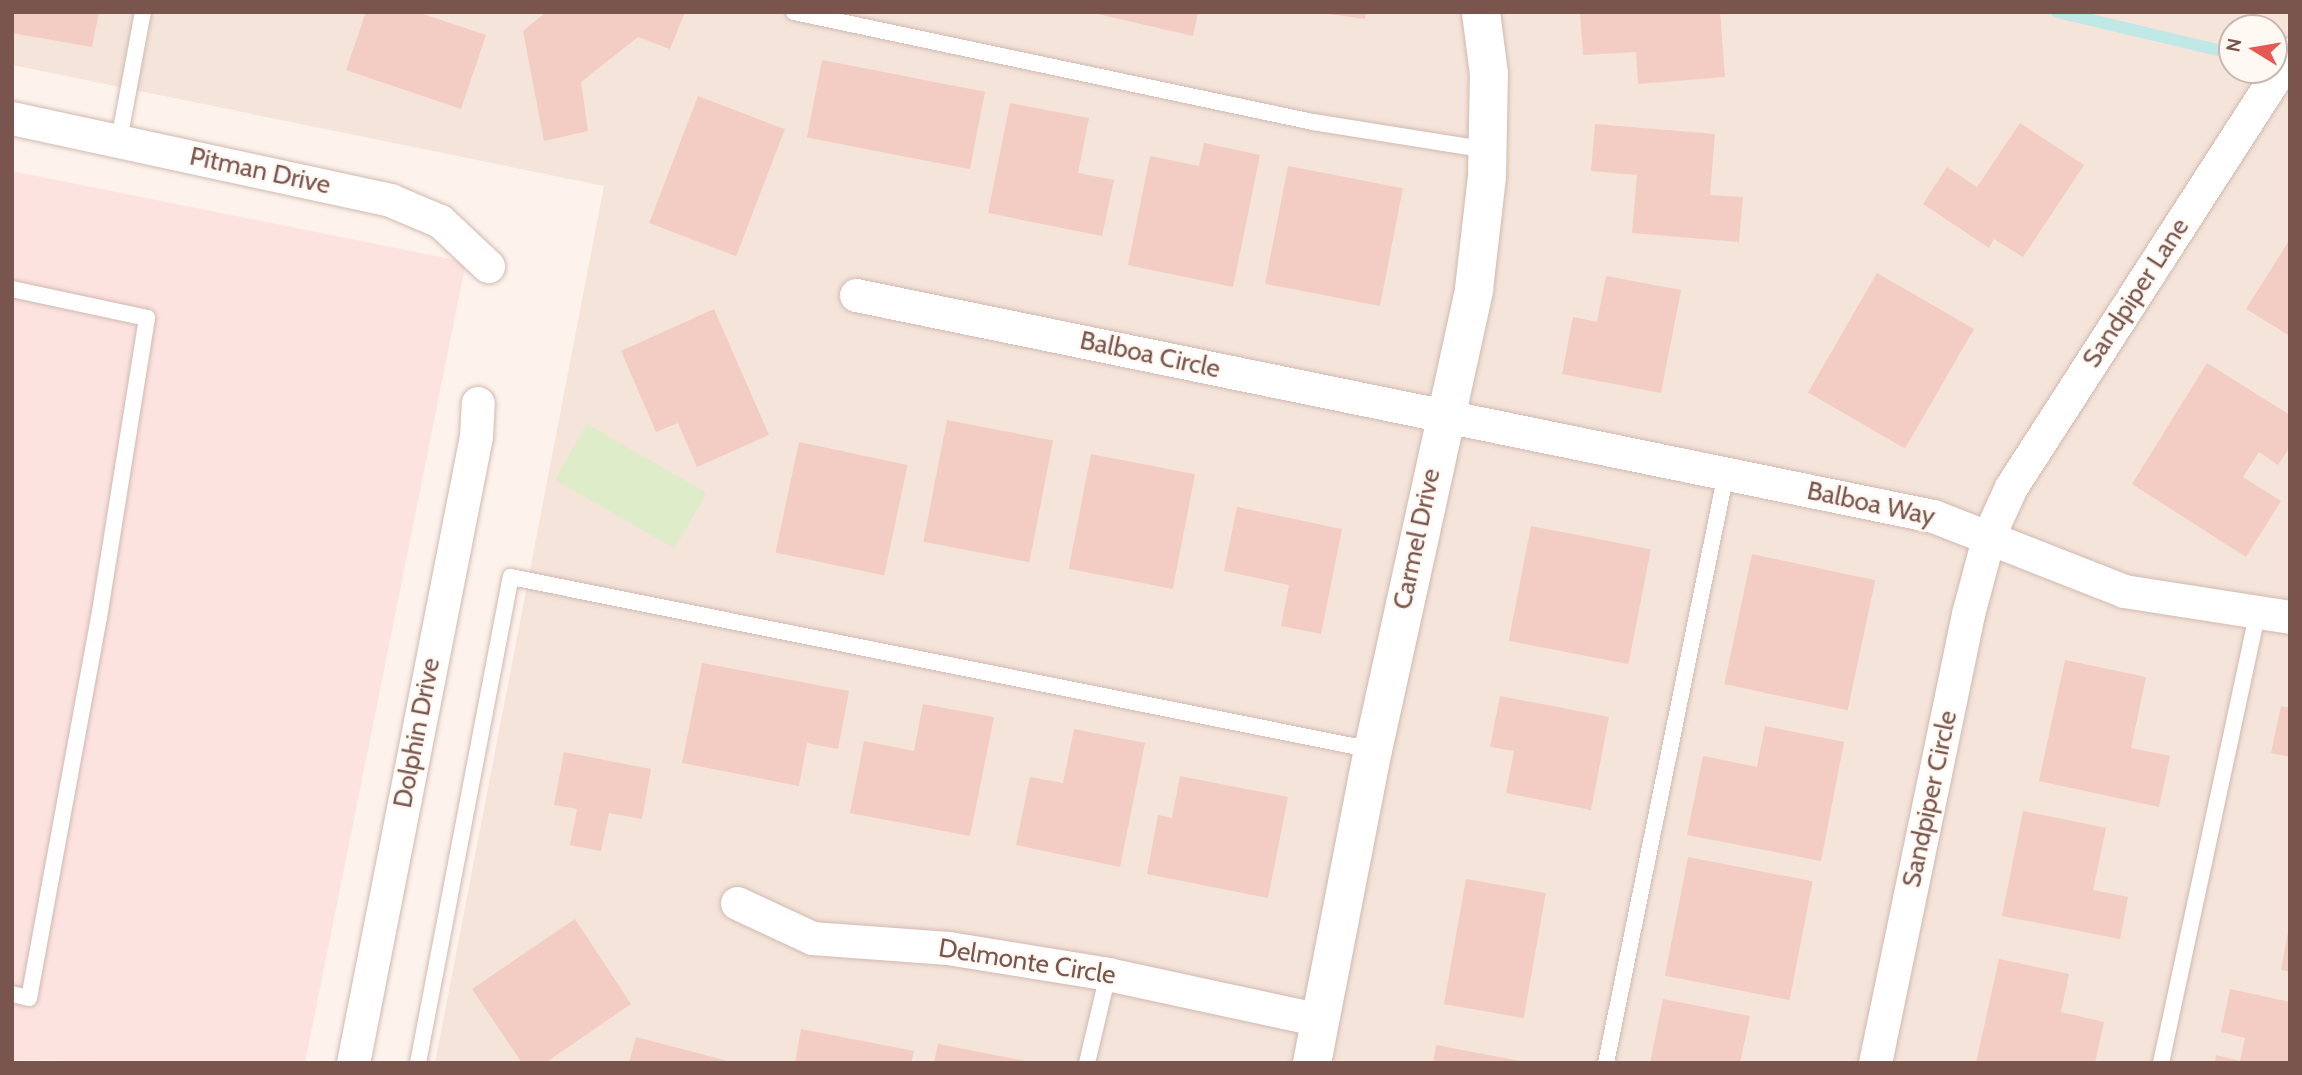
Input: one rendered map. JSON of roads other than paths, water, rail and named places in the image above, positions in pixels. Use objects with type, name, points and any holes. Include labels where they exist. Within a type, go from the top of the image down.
[{"type":"street","name":"Carmel Drive","points":[[1312,1063],[1373,750],[1444,415],[1474,289],[1488,149],[1489,74],[1481,12]]},
{"type":"street","name":"Sandpiper Lane","points":[[1989,536],[2011,486],[2290,54]]},
{"type":"street","name":"Pitman Drive","points":[[12,118],[390,200],[440,221],[488,266]]},
{"type":"street","name":"Balboa Circle","points":[[856,295],[1444,415]]},
{"type":"street","name":"Dolphin Drive","points":[[353,1063],[476,436],[478,403]]},
{"type":"street","name":"Balboa Way","points":[[1444,415],[1933,516],[2124,591],[2274,614]]},
{"type":"street","name":"Sandpiper Circle","points":[[1875,1063],[1968,614],[1989,536]]},
{"type":"street","name":"Delmonte Circle","points":[[737,903],[812,938],[948,948],[1108,974],[1320,1020]]},
{"type":"lane","points":[[119,141],[143,12]]},
{"type":"lane","points":[[794,12],[1313,122],[1488,149]]},
{"type":"lane","points":[[12,289],[147,318],[99,617],[29,998],[12,994]]},
{"type":"lane","points":[[1606,1063],[1726,473]]},
{"type":"lane","points":[[418,1063],[512,578],[1373,750]]},
{"type":"lane","points":[[2161,1063],[2274,614]]},
{"type":"lane","points":[[1087,1063],[1108,974]]},
{"type":"waterway","points":[[2057,12],[2218,50]]}]
